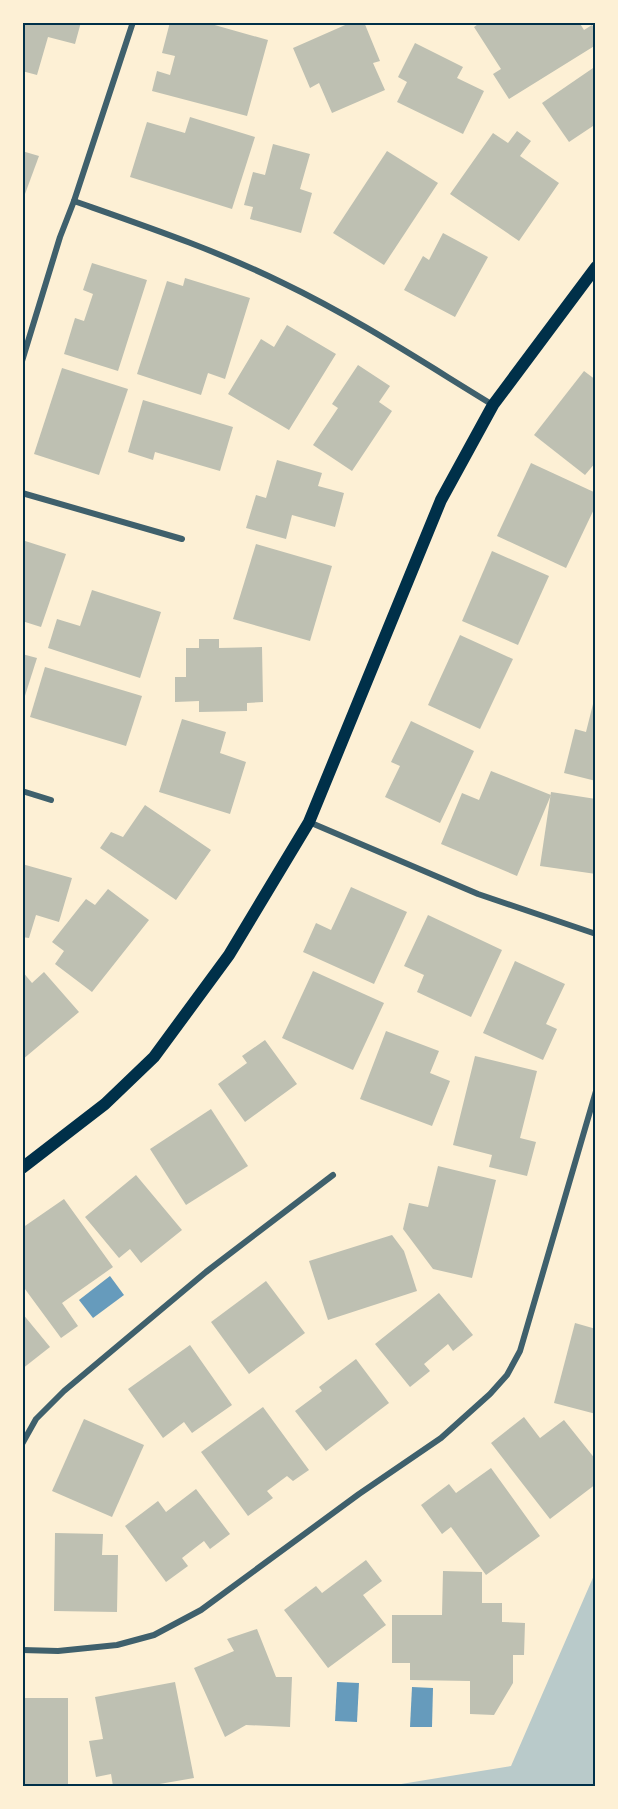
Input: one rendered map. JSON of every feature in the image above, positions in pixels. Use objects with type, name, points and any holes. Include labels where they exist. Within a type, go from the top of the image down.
[{"type":"main road","points":[[22,1168],[105,1104],[154,1057],[229,955],[309,822],[441,500],[493,405],[596,267]]},
{"type":"street","points":[[22,361],[60,237],[75,201],[133,22]]},
{"type":"street","points":[[75,201],[190,242],[282,282],[344,315],[493,405]]},
{"type":"street","points":[[22,492],[182,539]]},
{"type":"street","points":[[22,791],[51,800]]},
{"type":"street","points":[[309,822],[478,894],[596,934]]},
{"type":"street","points":[[22,1650],[58,1651],[117,1645],[154,1635],[192,1615],[441,1438],[490,1394],[507,1375],[520,1351],[596,1091]]},
{"type":"street","points":[[22,1444],[36,1419],[57,1396],[196,1281],[333,1175]]},
{"type":"shaded area","points":[[595,1573],[595,1786],[389,1786],[511,1766]]},
{"type":"water","points":[[110,1276],[124,1295],[93,1318],[79,1300]]},
{"type":"water","points":[[337,1682],[359,1683],[357,1722],[335,1721]]},
{"type":"water","points":[[412,1687],[433,1688],[432,1727],[410,1727]]},
{"type":"building","points":[[22,22],[81,22],[75,44],[48,37],[37,75],[22,71]]},
{"type":"building","points":[[170,22],[204,22],[268,40],[247,116],[152,91],[157,71],[170,75],[175,56],[162,53]]},
{"type":"building","points":[[352,22],[364,22],[380,61],[373,63],[385,90],[332,113],[319,83],[310,88],[293,48]]},
{"type":"building","points":[[481,22],[579,22],[584,30],[592,25],[596,31],[596,45],[509,99],[493,74],[501,69],[474,27]]},
{"type":"building","points":[[415,43],[463,67],[457,78],[484,91],[463,134],[397,102],[407,82],[398,77]]},
{"type":"building","points":[[596,66],[596,124],[569,142],[542,103]]},
{"type":"building","points":[[190,117],[255,137],[232,209],[130,177],[147,122],[185,133]]},
{"type":"building","points":[[517,131],[531,141],[520,156],[559,183],[519,241],[450,194],[493,133],[508,143]]},
{"type":"building","points":[[273,144],[310,154],[300,189],[312,193],[301,233],[250,219],[253,207],[244,205],[253,172],[265,175]]},
{"type":"building","points":[[22,151],[39,156],[25,194],[22,193]]},
{"type":"building","points":[[387,151],[438,183],[384,265],[333,233]]},
{"type":"building","points":[[443,233],[488,257],[455,317],[404,290],[423,256],[429,260]]},
{"type":"building","points":[[92,263],[147,280],[118,371],[64,354],[75,318],[84,321],[93,294],[83,290]]},
{"type":"building","points":[[185,278],[250,298],[225,379],[208,373],[201,395],[137,374],[167,281],[183,286]]},
{"type":"building","points":[[287,325],[336,354],[289,430],[228,394],[261,339],[274,347]]},
{"type":"building","points":[[358,365],[390,386],[379,402],[392,411],[352,471],[313,445],[338,408],[332,404]]},
{"type":"building","points":[[62,368],[128,389],[99,475],[34,454]]},
{"type":"building","points":[[584,371],[596,380],[596,462],[585,475],[534,435]]},
{"type":"building","points":[[143,400],[233,427],[220,471],[155,452],[153,460],[128,452]]},
{"type":"building","points":[[277,460],[322,473],[318,486],[344,493],[335,527],[292,515],[286,539],[246,528],[256,495],[266,498]]},
{"type":"building","points":[[531,463],[596,493],[596,505],[566,568],[497,536]]},
{"type":"building","points":[[22,540],[66,554],[41,627],[22,621]]},
{"type":"building","points":[[256,544],[332,566],[310,641],[233,619]]},
{"type":"building","points":[[492,551],[549,576],[518,645],[462,621]]},
{"type":"building","points":[[92,590],[161,612],[140,678],[48,648],[57,619],[80,626]]},
{"type":"building","points":[[460,635],[513,659],[480,729],[428,705]]},
{"type":"building","points":[[199,639],[219,639],[219,648],[262,647],[263,702],[247,703],[247,711],[199,712],[199,701],[175,702],[175,677],[186,677],[186,648],[199,648]]},
{"type":"building","points":[[22,654],[37,658],[23,702],[22,702]]},
{"type":"building","points":[[45,667],[142,696],[126,746],[30,717]]},
{"type":"building","points":[[595,696],[596,781],[564,773],[575,729],[586,732]]},
{"type":"building","points":[[182,719],[226,732],[220,753],[246,762],[230,814],[159,792]]},
{"type":"building","points":[[411,721],[474,751],[440,823],[385,797],[400,766],[391,762]]},
{"type":"building","points":[[491,771],[551,795],[517,876],[441,844],[462,793],[479,800]]},
{"type":"building","points":[[551,792],[596,799],[596,874],[540,866]]},
{"type":"building","points":[[145,805],[211,850],[176,900],[100,848],[111,832],[123,837]]},
{"type":"building","points":[[22,864],[72,878],[59,922],[36,915],[29,938],[22,937]]},
{"type":"building","points":[[351,887],[407,912],[374,984],[303,952],[316,923],[331,930]]},
{"type":"building","points":[[108,889],[149,920],[92,992],[55,964],[64,951],[52,942],[86,899],[95,905]]},
{"type":"building","points":[[428,915],[502,950],[471,1017],[417,992],[424,975],[404,966]]},
{"type":"building","points":[[515,961],[565,984],[546,1024],[557,1029],[543,1060],[483,1033]]},
{"type":"building","points":[[22,971],[32,983],[44,972],[79,1012],[22,1060]]},
{"type":"building","points":[[313,971],[384,1003],[353,1070],[282,1038]]},
{"type":"building","points":[[386,1031],[439,1051],[430,1073],[450,1081],[432,1126],[360,1099]]},
{"type":"building","points":[[265,1040],[297,1084],[245,1122],[218,1084],[247,1063],[242,1056]]},
{"type":"building","points":[[475,1056],[537,1071],[520,1138],[536,1142],[527,1176],[489,1167],[492,1155],[453,1145]]},
{"type":"building","points":[[211,1109],[248,1166],[186,1205],[150,1149]]},
{"type":"building","points":[[438,1166],[496,1180],[472,1278],[433,1269],[403,1229],[409,1203],[428,1207]]},
{"type":"building","points":[[136,1175],[182,1230],[141,1263],[130,1249],[119,1258],[85,1217]]},
{"type":"building","points":[[64,1199],[113,1267],[62,1303],[78,1326],[61,1338],[22,1285],[22,1228]]},
{"type":"building","points":[[392,1235],[404,1251],[417,1291],[328,1320],[309,1261]]},
{"type":"building","points":[[266,1281],[305,1333],[249,1374],[211,1322]]},
{"type":"building","points":[[439,1293],[473,1335],[453,1351],[448,1344],[424,1364],[430,1371],[410,1387],[375,1344]]},
{"type":"building","points":[[22,1313],[50,1347],[22,1369]]},
{"type":"building","points":[[575,1323],[596,1329],[596,1414],[554,1403]]},
{"type":"building","points":[[190,1345],[232,1405],[192,1433],[184,1422],[163,1438],[128,1389]]},
{"type":"building","points":[[356,1359],[389,1403],[326,1451],[295,1411],[322,1391],[319,1387]]},
{"type":"building","points":[[263,1407],[309,1470],[293,1481],[287,1476],[267,1491],[273,1498],[248,1516],[201,1452]]},
{"type":"building","points":[[524,1417],[540,1438],[564,1420],[596,1460],[596,1484],[550,1519],[491,1443]]},
{"type":"building","points":[[84,1419],[144,1445],[112,1517],[52,1491]]},
{"type":"building","points":[[491,1468],[540,1536],[486,1575],[451,1527],[442,1534],[421,1505],[449,1484],[456,1493]]},
{"type":"building","points":[[196,1489],[230,1534],[210,1549],[204,1541],[182,1558],[188,1566],[166,1582],[125,1526],[158,1501],[166,1512]]},
{"type":"building","points":[[55,1533],[103,1534],[102,1555],[118,1555],[117,1612],[54,1611]]},
{"type":"building","points":[[366,1560],[382,1581],[363,1595],[386,1625],[328,1668],[284,1610],[316,1586],[322,1593]]},
{"type":"building","points":[[443,1571],[482,1572],[482,1603],[502,1603],[502,1622],[525,1623],[524,1655],[513,1655],[513,1683],[494,1715],[470,1714],[470,1681],[410,1680],[410,1663],[392,1663],[392,1615],[442,1615]]},
{"type":"building","points":[[257,1629],[276,1677],[292,1677],[290,1727],[246,1725],[225,1737],[194,1668],[234,1651],[227,1639]]},
{"type":"building","points":[[175,1682],[194,1778],[148,1786],[113,1786],[111,1774],[96,1777],[89,1741],[103,1739],[95,1697]]},
{"type":"building","points":[[22,1698],[68,1698],[68,1785],[22,1785]]}]
